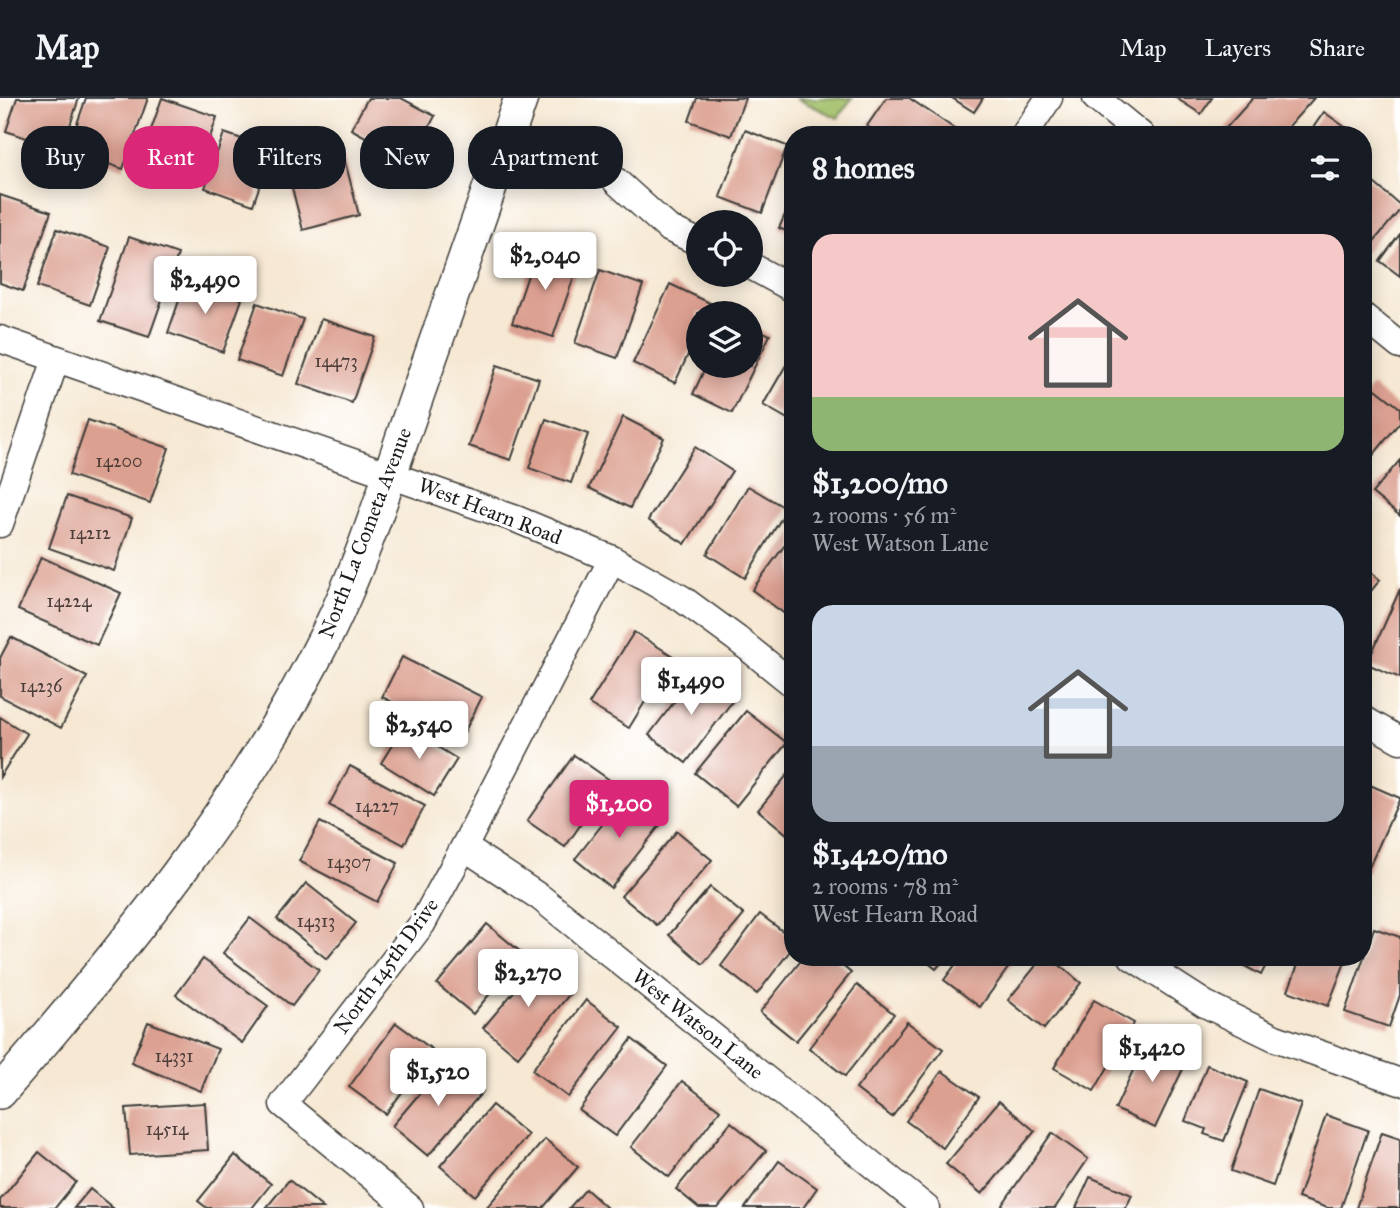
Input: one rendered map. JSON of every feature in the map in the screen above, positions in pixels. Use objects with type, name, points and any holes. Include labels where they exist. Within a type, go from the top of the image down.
[{"type":"street","name":"North La Cometa Avenue","points":[[0,1092],[113,957],[196,851],[287,711],[328,633],[390,474],[521,98]]},
{"type":"street","points":[[1030,126],[1049,98]]},
{"type":"street","points":[[1096,98],[1130,126]]},
{"type":"street","points":[[623,187],[668,228],[686,236]]},
{"type":"street","points":[[763,273],[784,284]]},
{"type":"street","points":[[1372,323],[1400,346]]},
{"type":"street","name":"West Hearn Road","points":[[0,340],[516,519],[612,559],[681,598],[784,677]]},
{"type":"street","points":[[0,524],[56,359]]},
{"type":"street","name":"North 145th Drive","points":[[410,1208],[283,1104],[422,924],[612,559]]},
{"type":"street","points":[[1372,724],[1400,740]]},
{"type":"street","name":"West Watson Lane","points":[[464,847],[541,898],[926,1208]]},
{"type":"street","points":[[1146,966],[1205,1004],[1275,1038],[1400,1082]]},
{"type":"green space","points":[[795,98],[852,98],[838,118]]},
{"type":"building","points":[[17,98],[79,98],[70,126],[21,126],[21,136],[6,131]]},
{"type":"building","points":[[86,98],[148,98],[138,126],[123,126],[123,169],[109,164],[109,126],[76,126]]},
{"type":"building","points":[[162,98],[217,117],[214,126],[152,126]]},
{"type":"building","points":[[368,98],[401,98],[435,116],[430,126],[360,126],[360,134],[351,129]]},
{"type":"building","points":[[697,98],[745,98],[731,136],[689,121]]},
{"type":"building","points":[[886,98],[909,98],[951,126],[867,126]]},
{"type":"building","points":[[952,98],[983,98],[974,112]]},
{"type":"building","points":[[1176,98],[1212,98],[1201,114]]},
{"type":"building","points":[[1253,98],[1314,98],[1289,126],[1228,126]]},
{"type":"building","points":[[1324,112],[1343,126],[1314,126]]},
{"type":"building","points":[[745,130],[784,145],[784,154],[763,210],[754,210],[720,197]]},
{"type":"building","points":[[224,133],[233,136],[233,189],[258,189],[253,205],[208,189],[219,189],[219,147]]},
{"type":"building","points":[[346,165],[359,215],[303,230],[292,189],[346,189]]},
{"type":"building","points":[[1372,181],[1400,205],[1400,210],[1372,244]]},
{"type":"building","points":[[0,195],[51,212],[23,291],[0,283]]},
{"type":"building","points":[[784,217],[784,230],[779,228]]},
{"type":"building","points":[[57,229],[110,247],[90,305],[37,287]]},
{"type":"building","points":[[1400,234],[1400,276],[1380,261]]},
{"type":"building","points":[[129,237],[178,254],[149,337],[100,321]]},
{"type":"building","points":[[537,248],[579,262],[553,337],[512,323]]},
{"type":"building","points":[[600,270],[643,285],[617,358],[575,343]]},
{"type":"building","points":[[186,280],[242,299],[223,352],[168,333]]},
{"type":"building","points":[[670,284],[706,301],[686,301],[686,359],[675,383],[633,363]]},
{"type":"building","points":[[257,303],[303,319],[283,376],[237,360]]},
{"type":"building","points":[[321,319],[375,337],[352,403],[298,384]]},
{"type":"building","points":[[763,332],[770,335],[763,349]]},
{"type":"building","points":[[497,365],[539,379],[511,460],[469,446]]},
{"type":"building","points":[[784,369],[784,417],[763,405]]},
{"type":"building","points":[[700,378],[749,378],[732,413],[693,394]]},
{"type":"building","points":[[1372,386],[1400,408],[1400,422],[1372,457]]},
{"type":"building","points":[[623,417],[664,438],[630,508],[589,488]]},
{"type":"building","points":[[546,419],[588,434],[571,483],[529,468]]},
{"type":"building","points":[[88,420],[169,448],[150,503],[69,475]]},
{"type":"building","points":[[695,447],[732,471],[685,544],[648,520]]},
{"type":"building","points":[[1400,460],[1400,516],[1372,493]]},
{"type":"building","points":[[748,486],[784,507],[784,514],[745,578],[707,554]]},
{"type":"building","points":[[67,496],[132,518],[114,571],[49,548]]},
{"type":"building","points":[[784,546],[784,613],[752,590]]},
{"type":"building","points":[[41,557],[121,593],[97,645],[18,610]]},
{"type":"building","points":[[1372,573],[1380,580],[1372,590]]},
{"type":"building","points":[[1400,589],[1400,678],[1372,666],[1372,653]]},
{"type":"building","points":[[634,632],[673,656],[629,728],[589,704]]},
{"type":"building","points":[[11,637],[87,677],[61,728],[0,696],[0,658]]},
{"type":"building","points":[[402,657],[482,697],[462,737],[382,697]]},
{"type":"building","points":[[697,672],[734,699],[686,763],[649,735]]},
{"type":"building","points":[[746,711],[784,741],[784,747],[736,806],[695,773]]},
{"type":"building","points":[[0,717],[27,734],[0,777]]},
{"type":"building","points":[[404,726],[457,759],[434,796],[381,763]]},
{"type":"building","points":[[574,755],[611,781],[565,847],[527,821]]},
{"type":"building","points":[[350,766],[425,806],[404,845],[329,805]]},
{"type":"building","points":[[784,779],[784,832],[758,810]]},
{"type":"building","points":[[1372,786],[1400,798],[1372,861]]},
{"type":"building","points":[[628,792],[664,820],[611,888],[575,859]]},
{"type":"building","points":[[320,822],[398,863],[377,902],[299,861]]},
{"type":"building","points":[[677,831],[712,860],[657,925],[621,896]]},
{"type":"building","points":[[306,883],[356,923],[327,959],[277,919]]},
{"type":"building","points":[[710,887],[744,915],[703,964],[669,935]]},
{"type":"building","points":[[760,914],[784,932],[784,959],[757,994],[721,966]]},
{"type":"building","points":[[250,918],[319,970],[292,1006],[223,953]]},
{"type":"building","points":[[487,924],[523,954],[473,1014],[437,984]]},
{"type":"building","points":[[1374,928],[1400,937],[1400,995],[1389,1027],[1345,1012],[1361,966],[1372,966]]},
{"type":"building","points":[[203,959],[268,1006],[242,1043],[176,995]]},
{"type":"building","points":[[539,962],[573,990],[518,1057],[483,1028]]},
{"type":"building","points":[[797,966],[843,966],[851,973],[796,1041],[760,1012]]},
{"type":"building","points":[[954,966],[1010,966],[980,1007],[944,980]]},
{"type":"building","points":[[1036,966],[1061,966],[1081,983],[1044,1029],[1008,1000]]},
{"type":"building","points":[[1244,966],[1266,966],[1261,975]]},
{"type":"building","points":[[1298,966],[1344,966],[1328,1006],[1288,991]]},
{"type":"building","points":[[857,985],[894,1014],[845,1076],[809,1048]]},
{"type":"building","points":[[586,1000],[622,1027],[568,1097],[532,1070]]},
{"type":"building","points":[[1094,1000],[1134,1023],[1094,1091],[1054,1068]]},
{"type":"building","points":[[148,1022],[218,1049],[201,1091],[131,1063]]},
{"type":"building","points":[[907,1022],[943,1049],[892,1117],[856,1089]]},
{"type":"building","points":[[396,1023],[433,1050],[386,1114],[349,1087]]},
{"type":"building","points":[[632,1039],[667,1066],[615,1136],[579,1110]]},
{"type":"building","points":[[1167,1043],[1190,1054],[1155,1128],[1115,1109],[1144,1047],[1162,1055]]},
{"type":"building","points":[[447,1061],[483,1091],[428,1156],[392,1126]]},
{"type":"building","points":[[1207,1065],[1248,1082],[1224,1141],[1204,1134],[1206,1129],[1185,1121]]},
{"type":"building","points":[[942,1071],[979,1097],[943,1148],[906,1121]]},
{"type":"building","points":[[682,1081],[720,1110],[669,1177],[631,1147]]},
{"type":"building","points":[[1259,1089],[1301,1104],[1273,1186],[1231,1171]]},
{"type":"building","points":[[999,1101],[1035,1131],[982,1194],[946,1164]]},
{"type":"building","points":[[205,1103],[208,1150],[130,1155],[126,1108]]},
{"type":"building","points":[[492,1105],[528,1135],[475,1196],[440,1166]]},
{"type":"building","points":[[1326,1115],[1368,1130],[1341,1208],[1328,1208],[1298,1198]]},
{"type":"building","points":[[731,1122],[766,1151],[718,1208],[699,1208],[676,1189]]},
{"type":"building","points":[[1382,1132],[1400,1138],[1400,1208],[1356,1208]]},
{"type":"building","points":[[1052,1133],[1088,1159],[1055,1208],[1006,1208],[1002,1205]]},
{"type":"building","points":[[545,1139],[578,1167],[543,1208],[486,1208]]},
{"type":"building","points":[[39,1152],[76,1182],[55,1208],[0,1208],[0,1200]]},
{"type":"building","points":[[235,1155],[271,1184],[252,1208],[207,1208],[198,1201]]},
{"type":"building","points":[[779,1161],[817,1188],[803,1208],[745,1208]]},
{"type":"building","points":[[1090,1177],[1132,1195],[1126,1208],[1076,1208]]},
{"type":"building","points":[[289,1180],[323,1208],[266,1208]]},
{"type":"building","points":[[90,1189],[113,1208],[74,1208]]},
{"type":"building","points":[[586,1189],[607,1208],[569,1208]]}]
